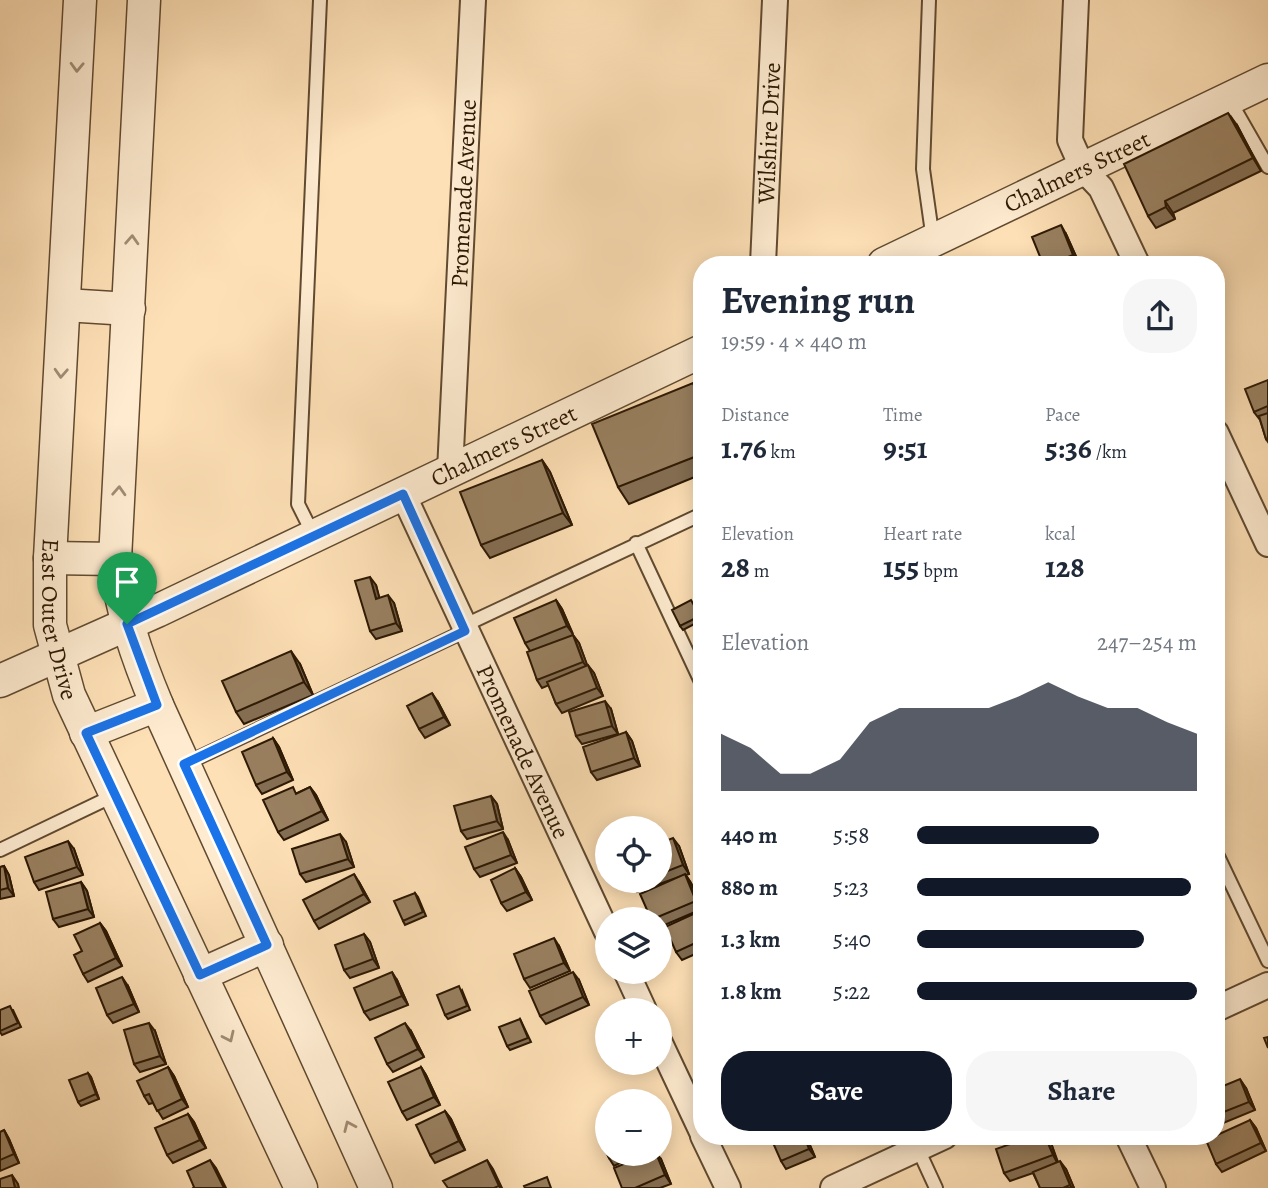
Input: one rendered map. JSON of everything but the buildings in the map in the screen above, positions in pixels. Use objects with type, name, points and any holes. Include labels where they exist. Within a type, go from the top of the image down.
[{"type":"street","name":"East Outer Drive","points":[[80,0],[50,558],[50,625],[68,695],[301,1188]]},
{"type":"street","points":[[144,0],[115,559],[127,624],[157,705],[376,1188]]},
{"type":"street","name":"Promenade Avenue","points":[[450,471],[473,0]]},
{"type":"street","name":"Wilshire Drive","points":[[763,256],[775,0]]},
{"type":"street","points":[[1076,0],[1070,139],[1083,169],[1101,188],[1133,256]]},
{"type":"street","name":"Chalmers Street","points":[[901,256],[1268,80]]},
{"type":"street","points":[[65,305],[129,309]]},
{"type":"street","name":"Chalmers Street","points":[[0,681],[57,653],[127,624],[693,355]]},
{"type":"street","points":[[1225,452],[1268,544]]},
{"type":"street","name":"Promenade Avenue","points":[[403,494],[595,907]]},
{"type":"street","points":[[50,558],[115,559]]},
{"type":"street","points":[[86,733],[157,705]]},
{"type":"street","points":[[200,975],[267,945]]},
{"type":"street","points":[[1225,1005],[1268,985]]},
{"type":"street","points":[[672,1068],[693,1113]]},
{"type":"street","points":[[708,1145],[728,1188]]},
{"type":"street","points":[[833,1188],[910,1145]]},
{"type":"street","points":[[1132,1145],[1153,1188]]},
{"type":"lane","points":[[314,536],[298,503],[320,0]]},
{"type":"lane","points":[[929,0],[923,169],[934,240]]},
{"type":"lane","points":[[1228,99],[1268,167]]},
{"type":"lane","points":[[184,764],[636,543],[693,518]]},
{"type":"lane","points":[[636,543],[693,665]]},
{"type":"lane","points":[[0,850],[115,795]]},
{"type":"lane","points":[[1225,871],[1268,961]]},
{"type":"lane","points":[[916,1145],[936,1188]]},
{"type":"route","points":[[403,494],[465,631],[184,764],[267,945],[200,975],[86,733],[157,705],[137,658],[127,624],[403,494]]}]
